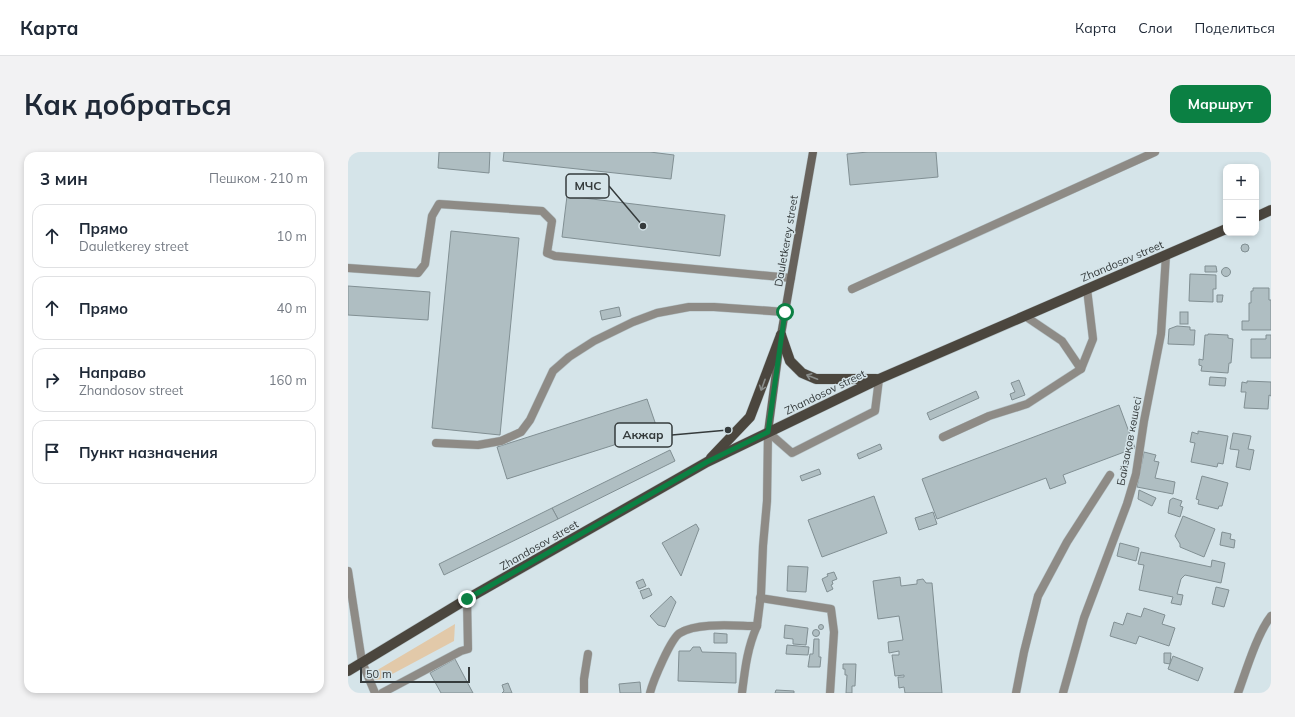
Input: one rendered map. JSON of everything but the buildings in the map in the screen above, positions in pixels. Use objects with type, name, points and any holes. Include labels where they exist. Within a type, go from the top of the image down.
[{"type":"main road","name":"Dauletkerey street","points":[[768,432],[780,335],[813,152]]},
{"type":"main road","points":[[1259,215],[1271,210]]},
{"type":"main road","name":"Zhandosov street","points":[[348,671],[467,599],[707,462],[879,379],[1223,230]]},
{"type":"main road","points":[[780,335],[790,360],[802,373],[816,379],[879,379]]},
{"type":"main road","points":[[707,462],[750,417],[780,335]]},
{"type":"street","points":[[852,289],[1155,152]]},
{"type":"street","points":[[348,268],[418,273],[425,264],[432,216],[439,204],[542,211],[552,221],[547,253],[555,256],[790,278]]},
{"type":"street","name":"Байзақов көшесі","points":[[1063,693],[1084,618],[1127,504],[1136,474],[1144,420],[1161,334],[1166,255]]},
{"type":"street","points":[[943,437],[989,416],[1028,404],[1081,369],[1093,339],[1087,289]]},
{"type":"street","points":[[436,443],[478,445],[501,441],[521,432],[530,420],[553,371],[569,357],[594,341],[633,322],[657,313],[689,307],[714,307],[785,312]]},
{"type":"street","points":[[1025,316],[1062,342],[1081,369]]},
{"type":"street","points":[[768,432],[792,454],[875,410],[879,379]]},
{"type":"street","points":[[742,693],[746,660],[750,643],[757,626],[760,598],[767,501],[768,432]]},
{"type":"street","points":[[1015,692],[1038,596],[1067,542],[1110,475]]},
{"type":"street","points":[[348,571],[362,662],[375,693]]},
{"type":"street","points":[[760,598],[831,609],[834,632],[830,693]]},
{"type":"street","points":[[382,693],[461,651],[468,649],[467,599]]},
{"type":"street","points":[[1238,693],[1257,643],[1267,621],[1271,616]]},
{"type":"street","points":[[650,693],[661,664],[679,633],[696,626],[757,626]]},
{"type":"street","points":[[584,693],[584,679],[588,654]]},
{"type":"shaded area","points":[[455,624],[454,641],[383,679],[375,680],[373,677],[374,672]]},
{"type":"place","name":"МЧС","points":[[643,226]]},
{"type":"place","name":"Акжар","points":[[728,430]]},
{"type":"route","points":[[467,599],[707,462],[768,432],[780,335],[785,312]]}]
